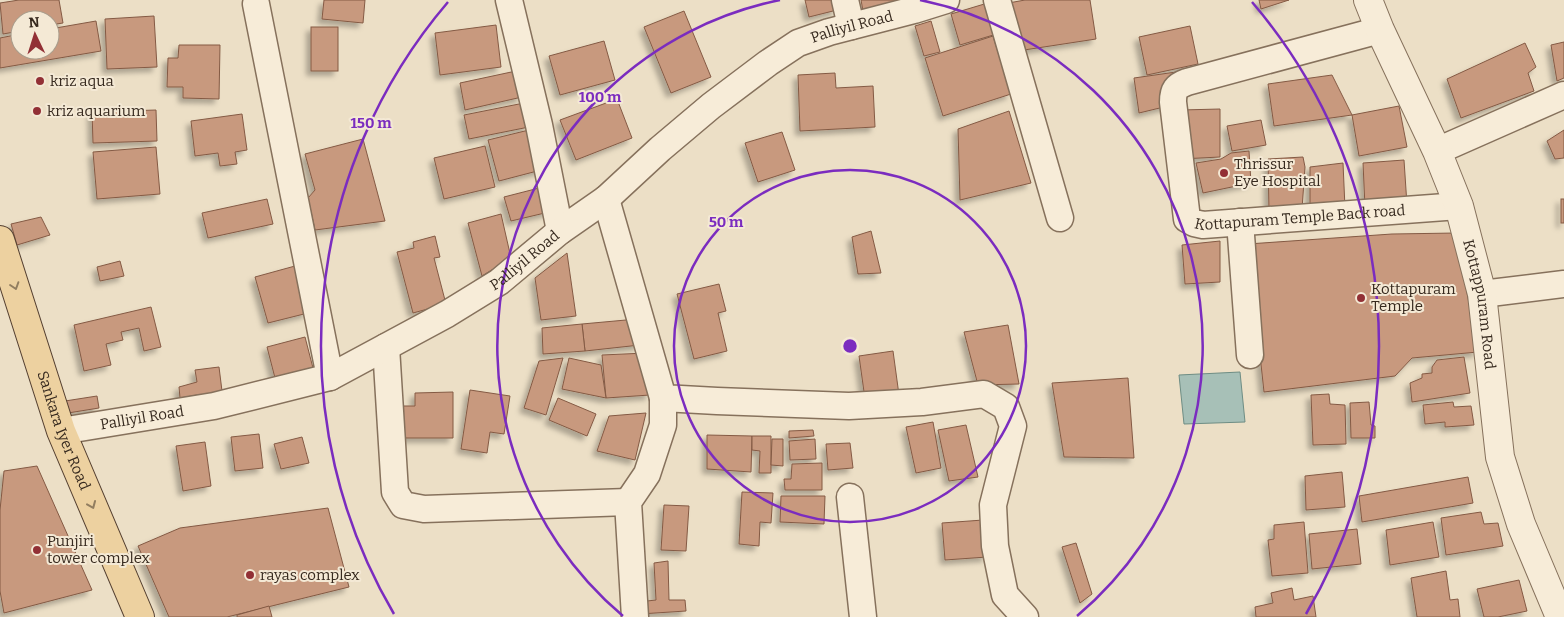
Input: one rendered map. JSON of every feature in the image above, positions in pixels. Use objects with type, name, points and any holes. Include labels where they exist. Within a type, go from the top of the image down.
[{"type":"main road","name":"Sankara Iyer Road","points":[[0,240],[61,431],[140,617]]},
{"type":"street","points":[[509,0],[549,168],[560,231]]},
{"type":"street","points":[[845,0],[851,26]]},
{"type":"street","name":"Palliyil Road","points":[[61,431],[214,406],[330,377],[447,314],[499,282],[560,231],[606,199],[660,149],[711,106],[798,43],[829,32],[946,0]]},
{"type":"street","points":[[997,0],[1060,218]]},
{"type":"street","name":"Kottappuram Road","points":[[1368,0],[1380,30],[1437,151],[1459,206],[1482,294],[1500,457],[1521,524],[1560,617]]},
{"type":"street","points":[[256,4],[330,377]]},
{"type":"street","name":"Kottapuram Temple Back road","points":[[1380,30],[1177,86],[1173,92],[1173,102],[1187,219],[1204,225],[1459,206]]},
{"type":"street","points":[[1437,151],[1564,94]]},
{"type":"street","points":[[606,199],[663,398],[663,425],[647,474],[628,502],[635,617]]},
{"type":"street","points":[[1240,222],[1250,354]]},
{"type":"street","points":[[1482,294],[1564,284]]},
{"type":"street","points":[[386,347],[394,492],[403,505],[424,509],[628,502]]},
{"type":"street","points":[[663,398],[849,406],[922,402],[984,394],[1006,407],[1013,426],[993,506],[995,546],[1005,594],[1026,617]]},
{"type":"street","points":[[850,497],[863,617]]},
{"type":"water","points":[[1240,372],[1245,422],[1184,424],[1179,375]]},
{"type":"building","points":[[19,0],[59,0],[63,23],[60,23],[60,10],[10,10],[10,33],[3,34],[0,3]]},
{"type":"building","points":[[324,0],[365,0],[363,23],[322,19]]},
{"type":"building","points":[[805,0],[835,0],[837,10],[809,17]]},
{"type":"building","points":[[861,0],[906,0],[863,11]]},
{"type":"building","points":[[1025,0],[1090,0],[1096,39],[1011,52],[1003,4]]},
{"type":"building","points":[[1259,0],[1289,0],[1261,9]]},
{"type":"building","points":[[991,2],[1000,33],[960,45],[951,14]]},
{"type":"building","points":[[684,11],[711,77],[671,93],[644,27]]},
{"type":"building","points":[[154,16],[157,67],[107,69],[105,19]]},
{"type":"building","points":[[96,21],[101,51],[60,58],[60,27]]},
{"type":"building","points":[[931,21],[940,52],[924,56],[915,26]]},
{"type":"building","points":[[496,25],[501,67],[440,75],[435,33]]},
{"type":"building","points":[[1190,26],[1198,64],[1147,75],[1139,37]]},
{"type":"building","points":[[311,27],[338,27],[338,71],[311,71]]},
{"type":"building","points":[[10,36],[10,60],[48,60],[0,68],[0,38]]},
{"type":"building","points":[[993,36],[1011,94],[943,116],[925,58]]},
{"type":"building","points":[[604,41],[615,80],[560,95],[549,56]]},
{"type":"building","points":[[1564,42],[1564,78],[1557,81],[1551,45]]},
{"type":"building","points":[[1525,43],[1536,67],[1528,73],[1534,91],[1461,118],[1447,79]]},
{"type":"building","points":[[179,45],[220,45],[219,99],[183,98],[183,87],[167,87],[168,58],[178,58]]},
{"type":"building","points":[[1190,70],[1168,106],[1139,113],[1134,78]]},
{"type":"building","points":[[516,71],[522,97],[465,110],[460,83]]},
{"type":"building","points":[[835,73],[836,88],[873,86],[875,127],[800,131],[798,75]]},
{"type":"building","points":[[1332,75],[1352,115],[1274,126],[1268,84]]},
{"type":"building","points":[[617,99],[632,138],[576,160],[560,120]]},
{"type":"building","points":[[524,103],[529,127],[469,139],[464,115]]},
{"type":"building","points":[[1399,106],[1407,147],[1359,156],[1352,115]]},
{"type":"building","points":[[1220,109],[1220,157],[1181,159],[1181,110]]},
{"type":"building","points":[[156,110],[157,141],[93,143],[92,112]]},
{"type":"building","points":[[1009,111],[1031,183],[960,200],[958,129]]},
{"type":"building","points":[[242,114],[247,150],[235,152],[237,164],[220,166],[218,153],[195,156],[191,121]]},
{"type":"building","points":[[1261,120],[1266,145],[1232,151],[1227,126]]},
{"type":"building","points":[[533,129],[545,169],[499,181],[488,140]]},
{"type":"building","points":[[1564,130],[1564,158],[1555,159],[1547,141]]},
{"type":"building","points":[[782,132],[795,170],[758,182],[745,143]]},
{"type":"building","points":[[363,139],[385,221],[315,230],[308,198],[315,190],[305,154]]},
{"type":"building","points":[[485,146],[495,187],[444,199],[434,158]]},
{"type":"building","points":[[156,147],[160,194],[97,199],[93,152]]},
{"type":"building","name":"Thrissur Eye Hospital","points":[[1249,151],[1251,183],[1203,193],[1196,163],[1221,159],[1231,153]]},
{"type":"building","points":[[1303,157],[1305,167],[1302,209],[1269,211],[1268,159]]},
{"type":"building","points":[[1404,160],[1407,205],[1365,207],[1363,163]]},
{"type":"building","points":[[1343,163],[1345,208],[1310,211],[1310,167]]},
{"type":"building","points":[[543,187],[549,212],[511,221],[504,197]]},
{"type":"building","points":[[267,199],[273,224],[208,238],[202,213]]},
{"type":"building","points":[[1561,199],[1564,199],[1564,223],[1561,223]]},
{"type":"building","points":[[501,214],[511,258],[482,276],[468,223]]},
{"type":"building","points":[[41,217],[50,235],[17,245],[11,224]]},
{"type":"building","points":[[871,231],[881,273],[858,274],[852,237]]},
{"type":"building","name":"Kottapuram Temple","points":[[1456,233],[1478,352],[1412,358],[1395,376],[1264,392],[1248,244],[1392,234]]},
{"type":"building","points":[[435,236],[440,257],[434,258],[446,304],[413,313],[397,252],[414,248],[413,242]]},
{"type":"building","points":[[1220,241],[1220,282],[1185,284],[1182,245]]},
{"type":"building","points":[[567,253],[576,316],[541,320],[535,278]]},
{"type":"building","points":[[120,261],[124,276],[100,281],[97,267]]},
{"type":"building","points":[[295,266],[308,313],[268,323],[255,277]]},
{"type":"building","points":[[719,284],[726,311],[718,313],[727,351],[694,359],[677,294]]},
{"type":"building","points":[[151,307],[161,347],[144,351],[139,328],[121,332],[123,340],[106,344],[111,365],[84,371],[74,325]]},
{"type":"building","points":[[637,319],[640,345],[585,351],[582,324]]},
{"type":"building","points":[[582,324],[585,351],[543,354],[542,328]]},
{"type":"building","points":[[1008,325],[1019,384],[978,385],[964,332]]},
{"type":"building","points":[[305,337],[313,368],[275,378],[267,347]]},
{"type":"building","points":[[893,351],[899,395],[865,399],[859,356]]},
{"type":"building","points":[[646,353],[650,395],[606,398],[602,355]]},
{"type":"building","points":[[1464,357],[1470,393],[1412,402],[1410,383],[1422,378],[1422,374],[1432,373],[1432,367],[1437,360]]},
{"type":"building","points":[[563,358],[546,415],[524,408],[539,361]]},
{"type":"building","points":[[569,358],[601,365],[606,398],[562,389]]},
{"type":"building","points":[[219,367],[223,399],[199,403],[197,395],[180,398],[179,387],[197,382],[195,370]]},
{"type":"building","points":[[1128,378],[1134,458],[1064,457],[1052,383]]},
{"type":"building","points":[[470,390],[510,396],[504,434],[490,432],[487,453],[461,449]]},
{"type":"building","points":[[453,392],[453,438],[398,438],[398,406],[415,406],[415,393]]},
{"type":"building","points":[[1329,394],[1330,404],[1345,405],[1346,444],[1313,445],[1311,395]]},
{"type":"building","points":[[97,396],[99,408],[68,413],[65,401]]},
{"type":"building","points":[[558,398],[596,414],[587,436],[549,420]]},
{"type":"building","points":[[1369,402],[1371,425],[1375,426],[1375,438],[1351,438],[1350,403]]},
{"type":"building","points":[[1453,402],[1454,407],[1471,406],[1474,425],[1445,427],[1445,422],[1425,424],[1423,405]]},
{"type":"building","points":[[646,413],[635,460],[597,451],[609,416]]},
{"type":"building","points":[[933,422],[941,468],[916,473],[906,427]]},
{"type":"building","points":[[966,425],[978,477],[949,481],[938,430]]},
{"type":"building","points":[[813,430],[814,436],[789,438],[789,431]]},
{"type":"building","points":[[259,434],[263,468],[235,471],[231,437]]},
{"type":"building","points":[[707,435],[752,436],[751,472],[707,469]]},
{"type":"building","points":[[752,436],[771,436],[771,473],[759,473],[760,451],[752,450]]},
{"type":"building","points":[[302,437],[309,463],[281,469],[274,444]]},
{"type":"building","points":[[772,439],[783,439],[783,466],[771,465]]},
{"type":"building","points":[[815,439],[816,459],[790,460],[789,441]]},
{"type":"building","points":[[205,442],[211,486],[183,491],[176,446]]},
{"type":"building","points":[[850,443],[853,468],[828,470],[826,444]]},
{"type":"building","points":[[822,463],[822,490],[785,490],[784,479],[791,479],[792,464]]},
{"type":"building","name":"Punjiri tower complex","points":[[37,466],[92,590],[4,613],[0,591],[0,510],[4,471]]},
{"type":"building","points":[[1342,472],[1345,507],[1306,510],[1305,476]]},
{"type":"building","points":[[1468,477],[1473,503],[1362,522],[1359,496]]},
{"type":"building","points":[[742,492],[773,493],[771,523],[760,522],[759,546],[739,544]]},
{"type":"building","points":[[781,496],[825,496],[824,524],[780,522]]},
{"type":"building","points":[[664,505],[689,506],[686,551],[661,550]]},
{"type":"building","points":[[328,508],[349,587],[227,617],[169,617],[138,546],[180,528]]},
{"type":"building","points":[[1481,512],[1484,524],[1498,523],[1503,546],[1446,555],[1441,518]]},
{"type":"building","points":[[983,520],[987,557],[945,560],[942,523]]},
{"type":"building","points":[[1304,522],[1308,573],[1272,576],[1268,540],[1274,539],[1274,525]]},
{"type":"building","points":[[1433,522],[1439,557],[1390,565],[1386,530]]},
{"type":"building","points":[[1357,529],[1361,564],[1312,569],[1309,534]]},
{"type":"building","points":[[1076,543],[1092,594],[1080,603],[1062,547]]},
{"type":"building","points":[[668,561],[669,600],[685,600],[686,611],[640,614],[638,602],[656,600],[654,563]]},
{"type":"building","points":[[1446,571],[1450,600],[1458,599],[1460,617],[1417,617],[1411,578]]},
{"type":"building","points":[[1519,580],[1527,611],[1498,617],[1484,617],[1477,589]]},
{"type":"building","points":[[1292,588],[1294,600],[1313,596],[1316,617],[1256,617],[1255,607],[1273,603],[1271,593]]},
{"type":"building","points":[[269,606],[272,617],[237,617],[237,615]]},
{"type":"place","name":"kriz aqua","points":[[40,81]]},
{"type":"place","name":"kriz aquarium","points":[[37,111]]},
{"type":"place","name":"Thrissur Eye Hospital","points":[[1224,173]]},
{"type":"place","name":"Kottapuram Temple","points":[[1361,298]]},
{"type":"place","name":"Punjiri tower complex","points":[[37,550]]},
{"type":"place","name":"rayas complex","points":[[250,575]]}]
